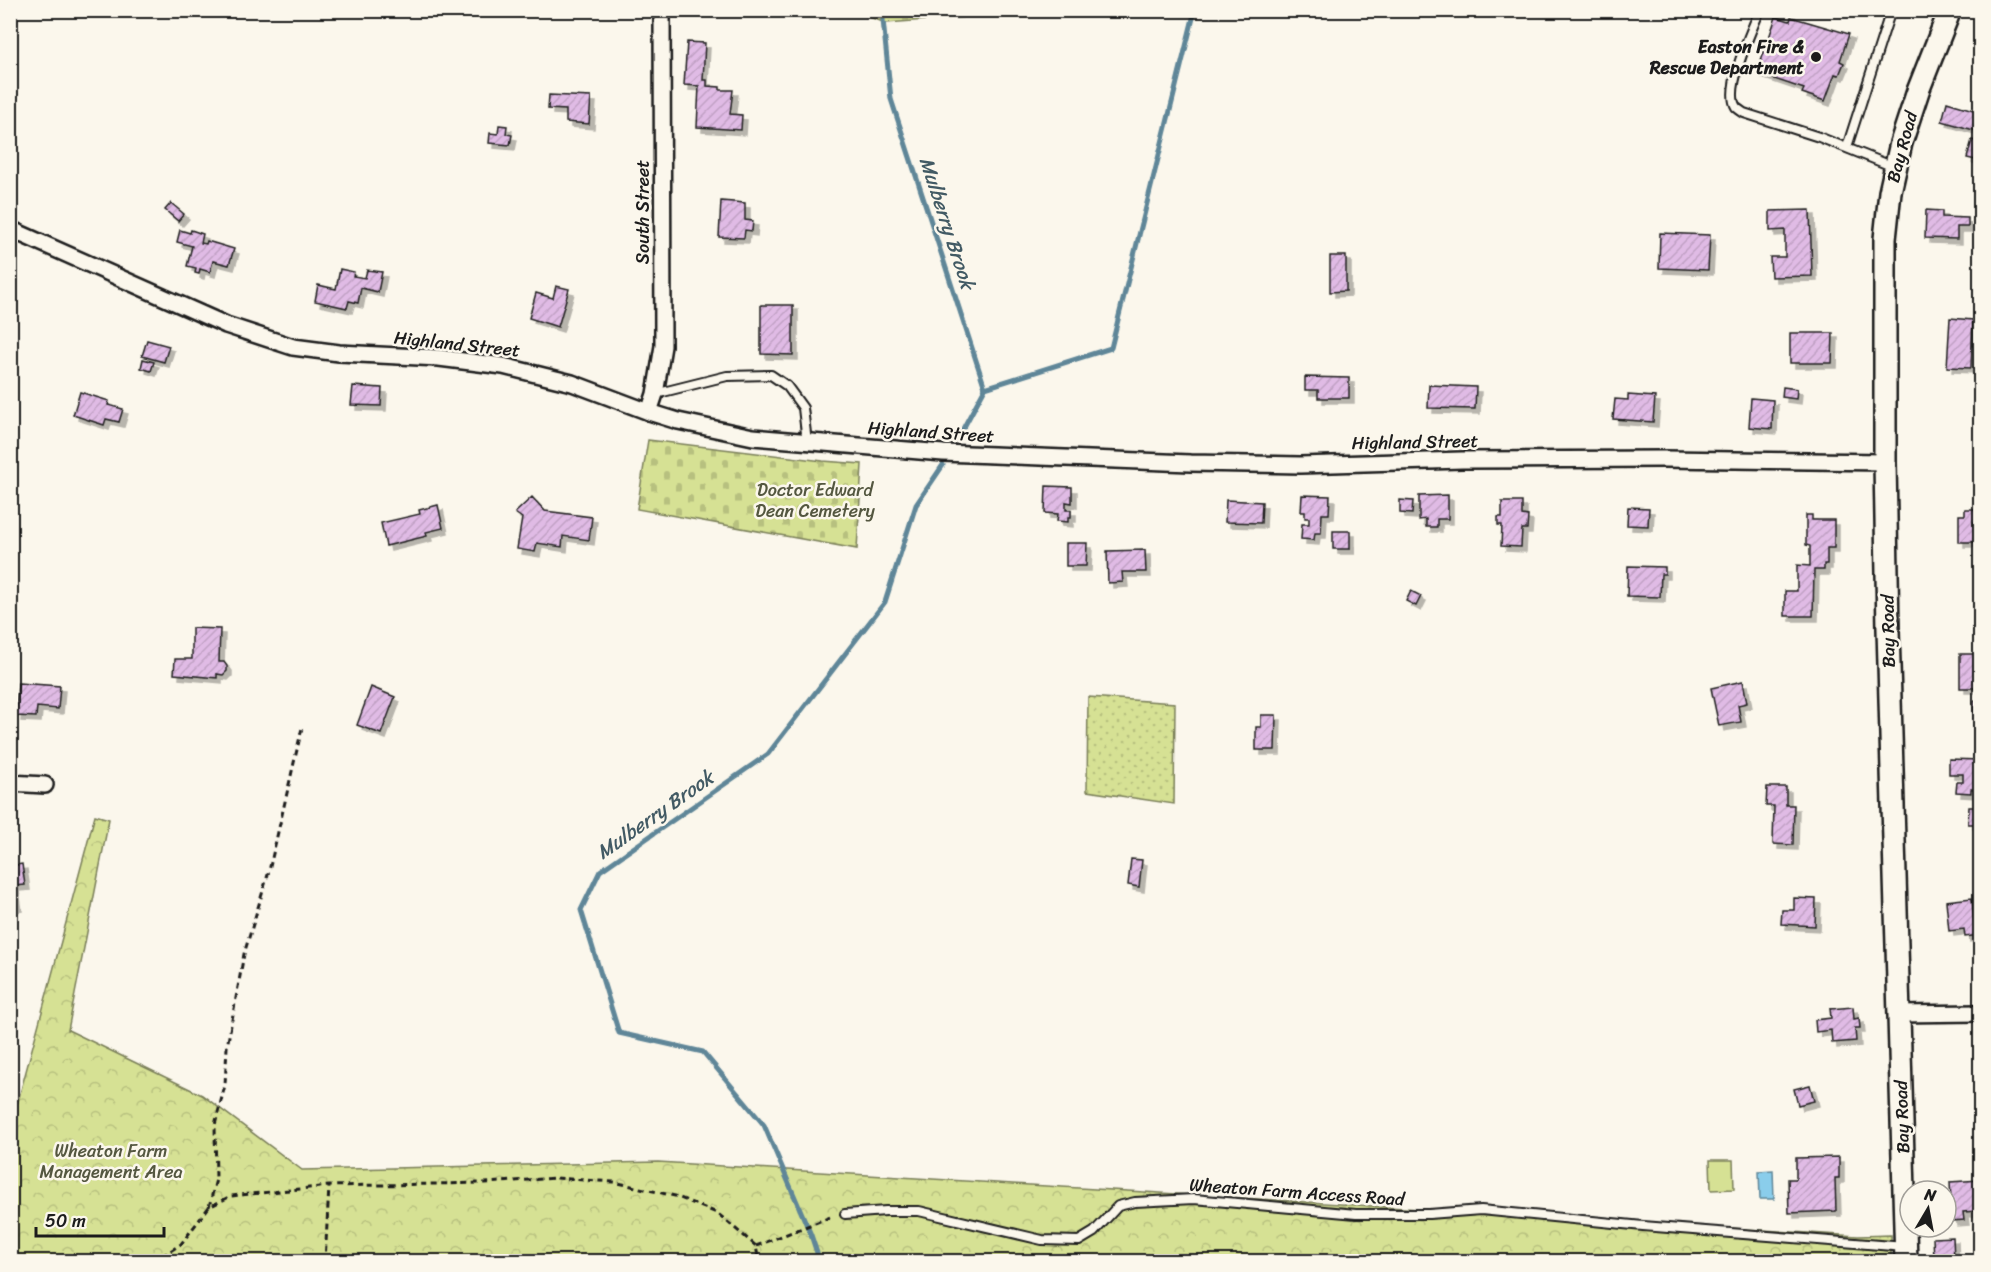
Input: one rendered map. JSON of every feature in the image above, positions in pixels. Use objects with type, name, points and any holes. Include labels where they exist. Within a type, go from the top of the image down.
[{"type":"main road","name":"Bay Road","points":[[1906,1254],[1885,462],[1885,239],[1895,167],[1911,108],[1948,14]]},
{"type":"street","name":"South Street","points":[[649,412],[655,394],[663,346],[662,10]]},
{"type":"street","name":"Highland Street","points":[[10,229],[226,325],[293,347],[339,353],[439,358],[503,366],[588,388],[649,412],[753,437],[943,453],[1082,460],[1300,465],[1462,460],[1654,459],[1885,462]]},
{"type":"street","points":[[10,783],[45,785]]},
{"type":"street","points":[[1898,1014],[1980,1013]]},
{"type":"lane","points":[[1760,10],[1737,71],[1733,95],[1736,106],[1744,113],[1846,147],[1895,167]]},
{"type":"lane","points":[[1846,147],[1891,10]]},
{"type":"lane","points":[[1925,10],[1948,14]]},
{"type":"lane","points":[[655,394],[726,376],[771,375],[787,386],[803,408],[807,442]]},
{"type":"lane","name":"Wheaton Farm Access Road","points":[[845,1214],[885,1210],[919,1211],[1042,1240],[1079,1241],[1094,1232],[1118,1206],[1135,1202],[1194,1199],[1356,1214],[1429,1214],[1481,1210],[1906,1254]]},
{"type":"path","points":[[153,1262],[181,1244],[209,1207],[216,1179],[215,1125],[225,1085],[227,1047],[244,954],[269,872],[302,728]]},
{"type":"path","points":[[209,1207],[231,1196],[329,1186],[485,1183],[555,1178],[614,1182],[675,1197],[717,1213],[756,1246],[759,1262]]},
{"type":"path","points":[[326,1262],[329,1186]]},
{"type":"path","points":[[756,1246],[817,1221],[845,1214]]},
{"type":"green space","points":[[852,11],[1141,11],[968,17],[886,23]]},
{"type":"green space","name":"Doctor Edward Dean Cemetery","points":[[648,440],[862,464],[857,549],[637,509]]},
{"type":"green space","points":[[1088,697],[1175,703],[1174,804],[1087,791]]},
{"type":"green space","name":"Wheaton Farm Management Area","points":[[95,815],[109,819],[68,1030],[202,1095],[302,1170],[658,1162],[1858,1236],[1891,1235],[1891,1262],[11,1262],[11,1127]]},
{"type":"green space","points":[[1710,1160],[1733,1160],[1734,1189],[1711,1190]]},
{"type":"water","points":[[1773,1170],[1774,1199],[1760,1199],[1759,1171]]},
{"type":"building","points":[[1776,17],[1790,21],[1791,17],[1849,34],[1840,61],[1844,63],[1839,75],[1835,74],[1825,101],[1802,93],[1804,89],[1757,73]]},
{"type":"building","points":[[687,42],[705,43],[703,80],[707,80],[707,86],[720,87],[720,90],[733,90],[730,114],[742,115],[741,130],[697,127],[699,86],[684,85]]},
{"type":"building","points":[[549,95],[591,97],[589,124],[566,122],[566,110],[548,109]]},
{"type":"building","points":[[1947,102],[1980,112],[1977,131],[1942,121]]},
{"type":"building","points":[[499,125],[507,126],[506,134],[512,135],[510,145],[489,143],[490,133],[498,134]]},
{"type":"building","points":[[1972,140],[1980,142],[1980,161],[1967,158]]},
{"type":"building","points":[[721,201],[745,203],[745,220],[753,221],[752,231],[745,230],[744,238],[719,237]]},
{"type":"building","points":[[171,203],[184,214],[178,221],[165,210]]},
{"type":"building","points":[[1810,210],[1812,276],[1771,277],[1770,257],[1785,257],[1785,230],[1770,231],[1770,211]]},
{"type":"building","points":[[1926,210],[1942,211],[1942,217],[1968,218],[1968,227],[1957,227],[1957,239],[1925,238]]},
{"type":"building","points":[[180,230],[190,233],[191,230],[203,234],[201,243],[206,244],[207,241],[234,249],[229,265],[213,261],[210,272],[200,269],[199,274],[195,273],[196,268],[187,266],[192,246],[177,242]]},
{"type":"building","points":[[1660,233],[1710,235],[1708,270],[1659,268]]},
{"type":"building","points":[[1330,256],[1346,256],[1346,291],[1330,292]]},
{"type":"building","points":[[340,269],[354,272],[353,276],[365,278],[367,270],[382,272],[378,292],[361,288],[358,303],[349,301],[347,308],[315,301],[318,285],[336,289]]},
{"type":"building","points":[[556,286],[569,289],[558,327],[529,318],[536,293],[553,298]]},
{"type":"building","points":[[761,305],[793,305],[793,355],[761,354]]},
{"type":"building","points":[[1950,318],[1973,320],[1971,368],[1947,367]]},
{"type":"building","points":[[1790,333],[1833,333],[1832,363],[1790,363]]},
{"type":"building","points":[[147,340],[169,346],[164,362],[142,356]]},
{"type":"building","points":[[143,359],[154,362],[151,371],[141,368]]},
{"type":"building","points":[[1305,377],[1349,378],[1349,398],[1318,398],[1318,390],[1305,390]]},
{"type":"building","points":[[1429,385],[1476,387],[1475,409],[1428,408]]},
{"type":"building","points":[[353,386],[382,388],[381,406],[351,405]]},
{"type":"building","points":[[1783,387],[1797,389],[1796,399],[1782,397]]},
{"type":"building","points":[[80,392],[109,401],[108,405],[123,409],[119,422],[106,419],[104,425],[73,415]]},
{"type":"building","points":[[1628,395],[1655,397],[1653,422],[1613,419],[1615,399],[1628,400]]},
{"type":"building","points":[[1751,398],[1773,400],[1772,429],[1749,427]]},
{"type":"building","points":[[1046,486],[1072,487],[1072,503],[1066,502],[1066,510],[1071,510],[1068,522],[1057,521],[1058,514],[1045,513]]},
{"type":"building","points":[[1302,495],[1330,496],[1329,514],[1322,514],[1321,533],[1315,533],[1314,540],[1301,539],[1302,524],[1309,524],[1309,518],[1305,518],[1305,512],[1301,512]]},
{"type":"building","points":[[1448,495],[1448,519],[1437,519],[1437,527],[1426,527],[1426,519],[1419,520],[1419,496]]},
{"type":"building","points":[[532,497],[545,511],[592,517],[589,540],[563,536],[562,547],[537,543],[535,552],[517,549],[522,518],[515,513]]},
{"type":"building","points":[[1226,500],[1262,502],[1261,523],[1225,522]]},
{"type":"building","points":[[1400,500],[1413,501],[1412,514],[1400,513]]},
{"type":"building","points":[[1502,502],[1522,502],[1522,515],[1528,516],[1527,529],[1522,529],[1521,547],[1501,546],[1502,525],[1498,525],[1498,517],[1502,517]]},
{"type":"building","points":[[438,505],[443,528],[426,532],[427,536],[386,546],[381,523],[420,514],[419,510]]},
{"type":"building","points":[[1628,507],[1649,508],[1648,526],[1627,525]]},
{"type":"building","points":[[1965,509],[1980,509],[1980,522],[1974,522],[1975,542],[1959,542],[1959,515],[1965,515]]},
{"type":"building","points":[[1806,515],[1812,515],[1812,520],[1834,520],[1834,548],[1827,548],[1827,564],[1824,564],[1824,570],[1814,570],[1813,616],[1785,616],[1785,591],[1797,591],[1797,565],[1810,566],[1810,546],[1806,545]]},
{"type":"building","points":[[1333,531],[1350,531],[1350,549],[1333,549]]},
{"type":"building","points":[[1066,543],[1087,543],[1086,566],[1066,566]]},
{"type":"building","points":[[1145,550],[1146,572],[1122,572],[1123,582],[1108,583],[1107,551]]},
{"type":"building","points":[[1628,566],[1665,567],[1665,574],[1661,574],[1660,597],[1627,596]]},
{"type":"building","points":[[1411,591],[1421,596],[1416,606],[1406,601]]},
{"type":"building","points":[[192,628],[220,629],[219,662],[224,662],[227,666],[227,671],[223,675],[217,674],[217,678],[174,674],[175,659],[192,659]]},
{"type":"building","points":[[1960,654],[1980,654],[1980,688],[1960,688]]},
{"type":"building","points":[[1743,681],[1747,703],[1738,705],[1741,722],[1719,726],[1711,688]]},
{"type":"building","points":[[18,683],[60,686],[58,709],[37,707],[36,717],[16,716]]},
{"type":"building","points":[[371,687],[395,697],[381,734],[357,725]]},
{"type":"building","points":[[1974,701],[1980,701],[1980,720],[1974,719]]},
{"type":"building","points":[[1261,715],[1276,715],[1275,750],[1256,750],[1256,727],[1261,727]]},
{"type":"building","points":[[1949,759],[1980,760],[1980,768],[1977,768],[1979,789],[1971,789],[1971,793],[1956,792],[1957,782],[1963,782],[1963,774],[1949,774]]},
{"type":"building","points":[[1767,787],[1786,787],[1786,805],[1794,805],[1793,845],[1773,844],[1774,806],[1766,806]]},
{"type":"building","points":[[1969,807],[1980,807],[1980,824],[1968,824]]},
{"type":"building","points":[[1131,859],[1142,860],[1139,887],[1128,885]]},
{"type":"building","points":[[22,864],[25,885],[14,886],[17,906],[10,907],[10,866]]},
{"type":"building","points":[[1794,898],[1816,899],[1815,926],[1781,924],[1782,910],[1794,910]]},
{"type":"building","points":[[1972,898],[1974,923],[1980,922],[1980,935],[1965,937],[1964,929],[1949,931],[1946,901]]},
{"type":"building","points":[[1853,1007],[1854,1019],[1859,1018],[1860,1028],[1855,1028],[1856,1041],[1832,1043],[1831,1030],[1816,1032],[1815,1020],[1831,1018],[1830,1009]]},
{"type":"building","points":[[1810,1085],[1814,1101],[1798,1105],[1794,1089]]},
{"type":"building","points":[[1839,1157],[1839,1178],[1835,1178],[1836,1211],[1789,1213],[1788,1179],[1796,1179],[1796,1158]]},
{"type":"building","points":[[1980,1180],[1980,1197],[1977,1198],[1978,1211],[1963,1212],[1964,1220],[1958,1220],[1958,1181]]},
{"type":"building","points":[[1933,1239],[1953,1239],[1954,1258],[1934,1258]]},
{"type":"waterway","name":"Mulberry Brook","points":[[882,10],[891,99],[985,388],[958,438]]},
{"type":"waterway","points":[[985,388],[1111,348],[1195,10]]},
{"type":"waterway","name":"Mulberry Brook","points":[[820,1262],[811,1235],[764,1125],[703,1052],[619,1033],[581,910],[600,871],[768,754],[885,602],[916,505],[943,465]]},
{"type":"place","name":"Easton Fire & Rescue Department","points":[[1816,57]]}]
